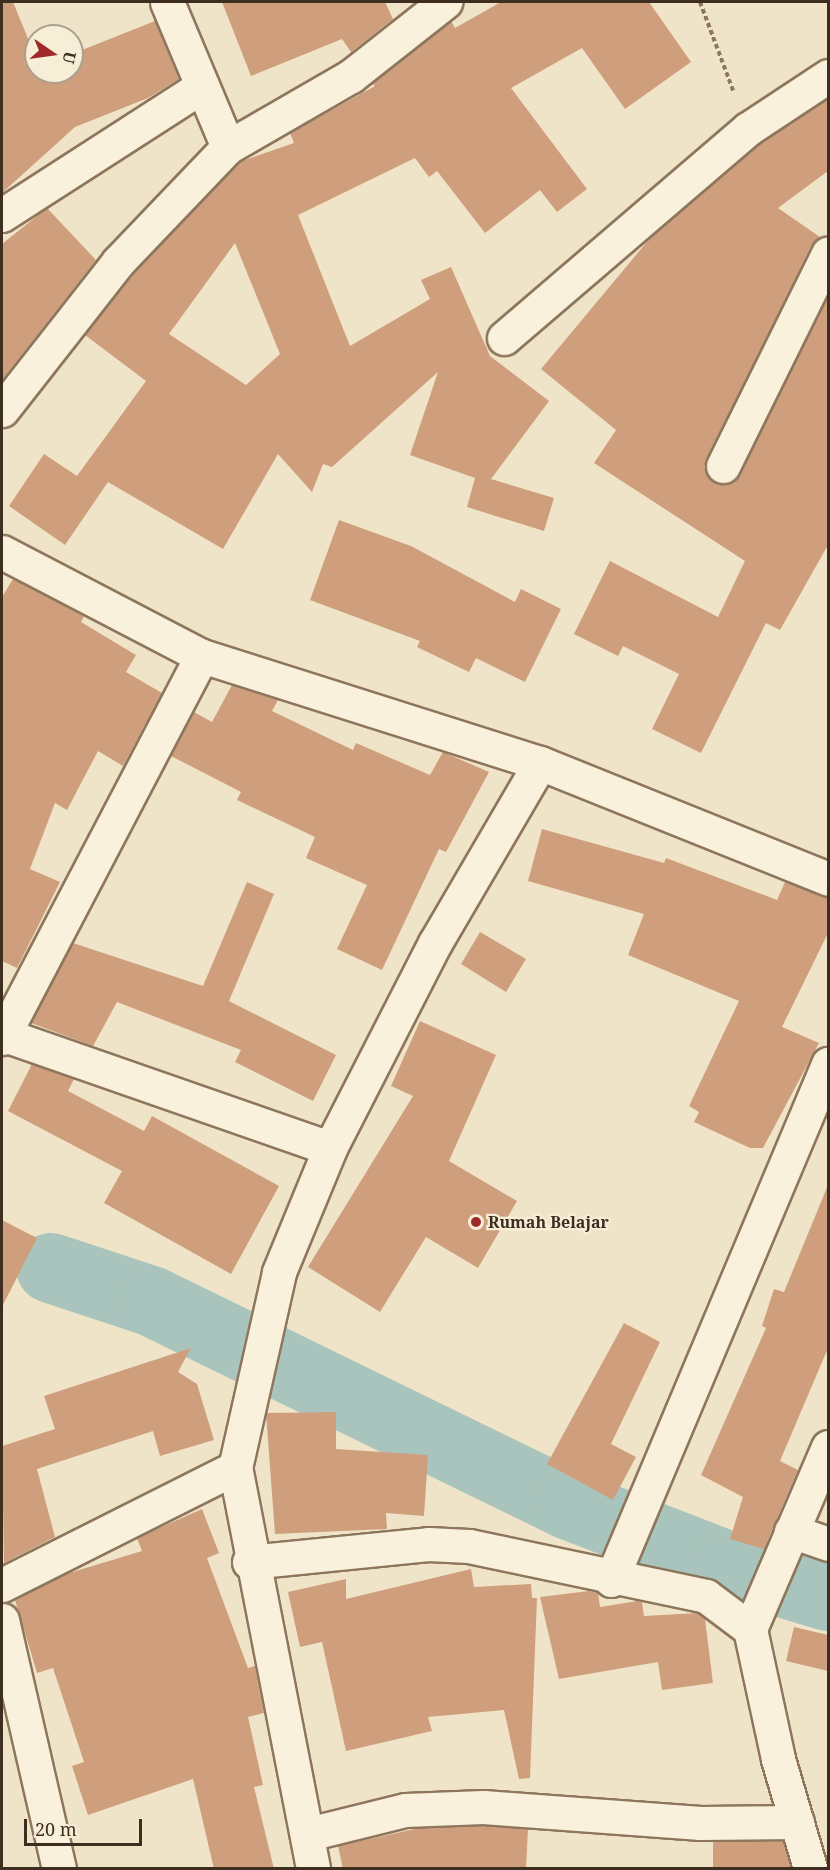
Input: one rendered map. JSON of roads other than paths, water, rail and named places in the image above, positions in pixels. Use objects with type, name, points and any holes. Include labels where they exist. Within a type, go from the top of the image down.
[{"type":"street","points":[[167,2],[228,147]]},
{"type":"street","points":[[2,410],[118,262],[228,147],[351,76],[445,2]]},
{"type":"street","points":[[504,338],[748,129],[828,77]]},
{"type":"street","points":[[2,215],[202,86]]},
{"type":"street","points":[[723,466],[828,254]]},
{"type":"street","points":[[5,561],[202,656],[540,764],[828,879]]},
{"type":"street","points":[[202,656],[2,1036],[330,1148]]},
{"type":"street","points":[[313,1869],[308,1834],[249,1562],[235,1468],[279,1272],[330,1148],[435,943],[540,764]]},
{"type":"street","points":[[612,1576],[828,1064]]},
{"type":"street","points":[[810,1869],[797,1822],[754,1623],[828,1447]]},
{"type":"street","points":[[2,1585],[235,1468]]},
{"type":"street","points":[[788,1538],[828,1544]]},
{"type":"street","points":[[249,1562],[428,1544],[469,1546],[706,1596],[754,1623]]},
{"type":"street","points":[[2,1620],[59,1869]]},
{"type":"street","points":[[308,1834],[405,1810],[483,1807],[700,1823],[797,1822]]},
{"type":"waterway","points":[[51,1268],[151,1301],[567,1504],[728,1566],[828,1596]]},
{"type":"place","name":"Rumah Belajar","points":[[476,1222]]}]
